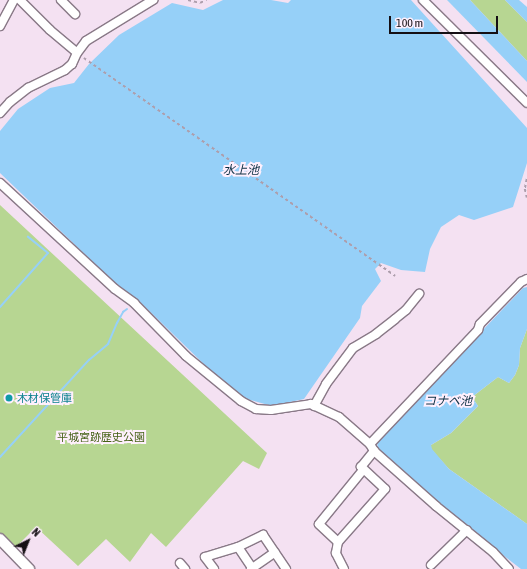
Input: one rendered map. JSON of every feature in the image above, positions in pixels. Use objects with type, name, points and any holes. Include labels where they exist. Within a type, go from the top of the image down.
[{"type":"main road","points":[[0,539],[29,569]]},
{"type":"street","points":[[0,26],[14,0]]},
{"type":"street","points":[[20,0],[50,30],[77,53]]},
{"type":"street","points":[[61,0],[75,14]]},
{"type":"street","points":[[0,113],[10,102],[28,88],[72,64],[77,53],[86,41],[153,0]]},
{"type":"street","points":[[423,0],[527,103]]},
{"type":"street","points":[[0,183],[115,289],[134,303],[186,356],[241,401],[256,408],[271,410],[295,406],[314,406],[339,417],[436,506],[493,552],[509,569]]},
{"type":"street","points":[[344,569],[336,553],[338,542],[385,489],[361,467],[372,447],[478,330],[480,324],[521,282],[527,279]]},
{"type":"street","points":[[314,406],[326,384],[352,348],[376,334],[395,319],[406,310],[419,294]]},
{"type":"street","points":[[338,542],[319,524],[363,470]]},
{"type":"street","points":[[431,566],[467,530]]},
{"type":"street","points":[[214,569],[205,557],[238,547],[263,535],[286,569]]},
{"type":"street","points":[[238,547],[251,569],[275,552]]},
{"type":"path","points":[[188,0],[200,3],[206,0]]},
{"type":"path","points":[[77,53],[395,276]]},
{"type":"path","points":[[527,179],[525,189],[527,198]]},
{"type":"green space","points":[[470,0],[505,0],[527,22],[527,61]]},
{"type":"green space","name":"平城宮跡歴史公園","points":[[0,205],[267,453],[259,469],[243,461],[166,547],[151,533],[130,562],[106,539],[78,566],[36,527],[15,548],[0,542]]},
{"type":"green space","points":[[527,329],[527,524],[449,469],[431,449],[431,445],[451,433],[478,406],[472,397],[498,377],[509,383],[515,375],[519,365],[520,348]]},
{"type":"water","name":"水上池","points":[[223,0],[271,0],[288,3],[291,0],[411,0],[527,128],[527,163],[513,207],[474,220],[459,215],[441,227],[430,249],[425,272],[401,270],[381,263],[375,269],[381,281],[362,306],[360,318],[304,399],[272,406],[243,398],[214,374],[138,300],[118,286],[0,173],[0,131],[18,109],[50,88],[74,83],[89,64],[119,35],[172,3],[203,10]]},
{"type":"water","points":[[447,0],[470,0],[527,61],[527,82]]},
{"type":"water","points":[[505,0],[519,0],[527,7],[527,22]]},
{"type":"water","name":"コナベ池","points":[[527,287],[527,329],[520,348],[519,365],[515,375],[509,383],[498,377],[472,397],[478,406],[451,433],[431,445],[432,449],[449,469],[527,524],[527,569],[521,569],[469,529],[378,451],[377,441],[523,288]]},
{"type":"waterway","points":[[0,307],[48,253],[28,237]]},
{"type":"waterway","points":[[0,457],[89,360],[108,344],[117,323],[123,312],[127,309]]},
{"type":"place","name":"木材保管庫","points":[[9,398]]}]
